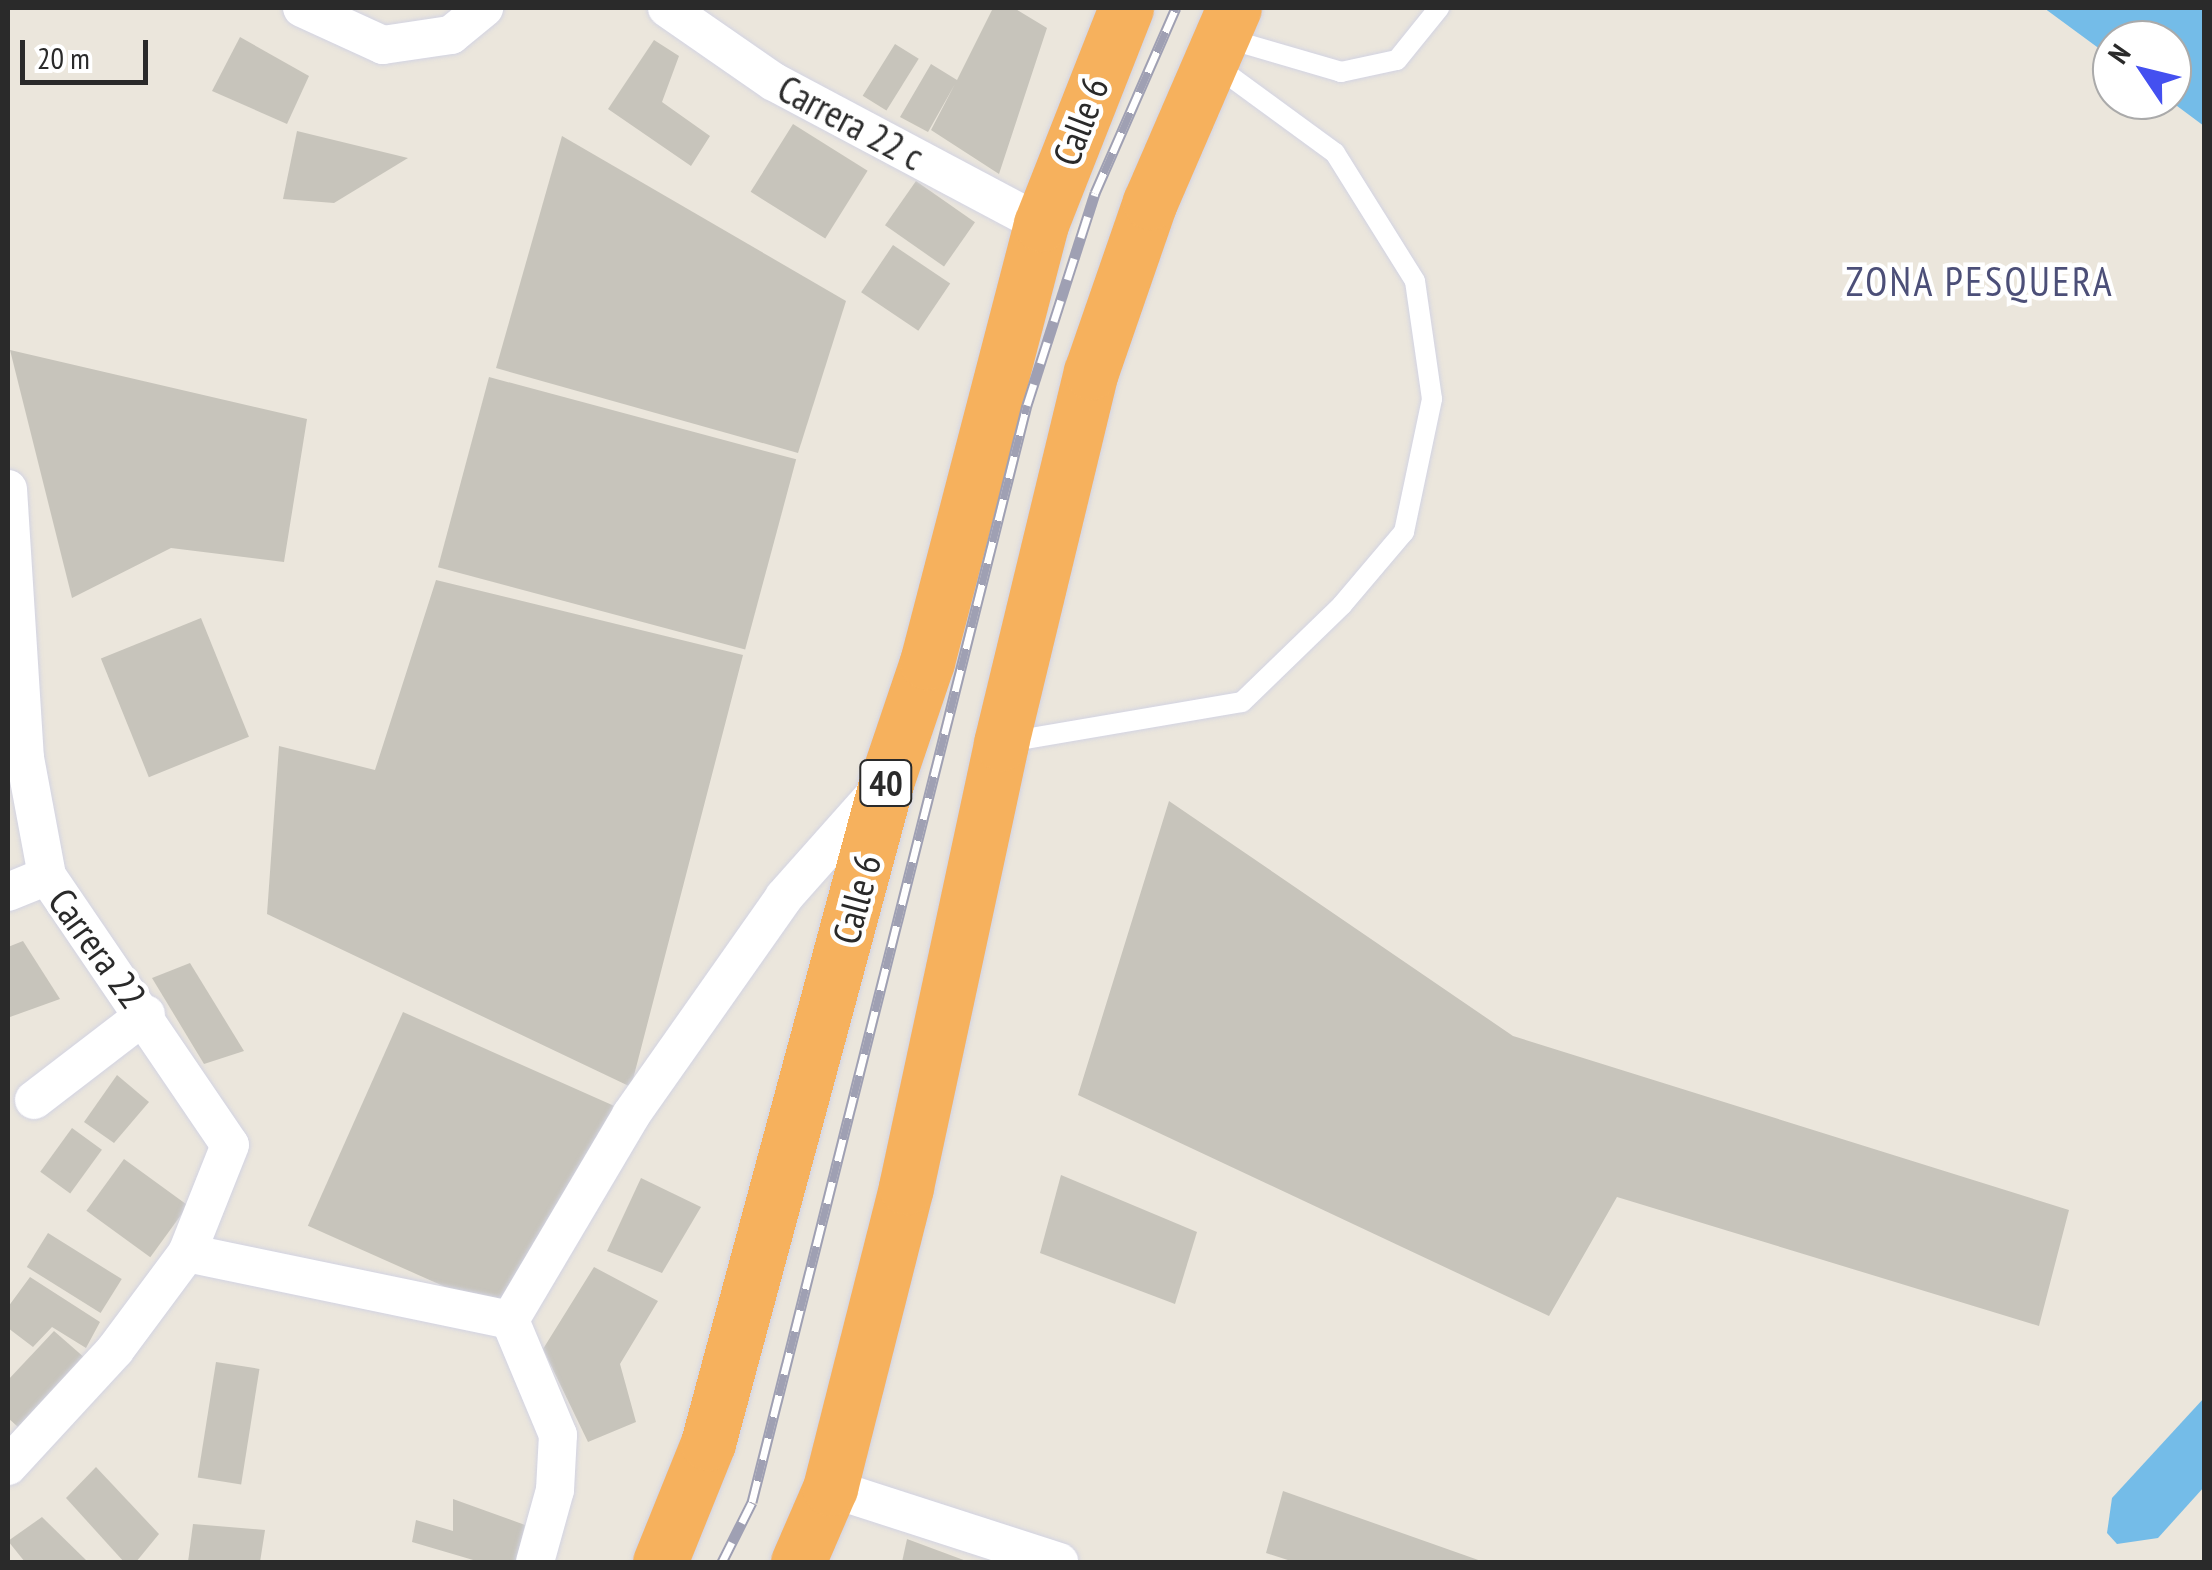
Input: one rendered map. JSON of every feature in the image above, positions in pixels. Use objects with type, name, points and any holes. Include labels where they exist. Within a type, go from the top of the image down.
[{"type":"highway","name":"Calle 6","points":[[660,1562],[708,1443],[887,780],[927,662],[1042,224],[1126,8]]},
{"type":"highway","points":[[798,1562],[830,1488],[906,1187],[1001,743],[1091,372],[1150,202],[1220,35]]},
{"type":"street","points":[[302,8],[383,44],[452,35],[484,8]]},
{"type":"street","name":"Carrera 22 c","points":[[667,8],[774,82],[1042,224]]},
{"type":"street","name":"Carrera 22","points":[[8,489],[24,758],[47,876],[146,1014],[230,1146],[187,1253]]},
{"type":"street","points":[[510,1320],[664,1068],[784,897],[887,780]]},
{"type":"street","points":[[8,892],[47,876]]},
{"type":"street","points":[[34,1100],[146,1014]]},
{"type":"street","points":[[8,1466],[115,1350],[187,1253],[510,1320]]},
{"type":"street","points":[[510,1320],[558,1435],[555,1490],[536,1562]]},
{"type":"street","points":[[830,1488],[1059,1562]]},
{"type":"lane","points":[[1220,35],[1340,72],[1397,60],[1439,8]]},
{"type":"lane","points":[[1001,743],[1242,702],[1342,606],[1404,532],[1432,399],[1415,281],[1335,153],[1220,35]]},
{"type":"water","points":[[2044,8],[2204,8],[2204,126],[2192,117],[2192,20],[2092,20],[2092,43]]},
{"type":"water","points":[[2204,1398],[2204,1487],[2158,1538],[2117,1544],[2107,1533],[2112,1498]]},
{"type":"building","points":[[993,8],[1014,8],[1047,28],[999,174],[931,130],[955,84],[928,132],[900,117],[931,64],[957,80]]},
{"type":"building","points":[[240,37],[309,76],[287,124],[212,91]]},
{"type":"building","points":[[654,40],[679,56],[662,102],[710,136],[691,166],[608,109]]},
{"type":"building","points":[[895,44],[919,59],[886,111],[863,96]]},
{"type":"building","points":[[793,124],[868,171],[825,238],[751,192]]},
{"type":"building","points":[[297,131],[408,158],[334,203],[283,199]]},
{"type":"building","points":[[562,136],[846,301],[798,453],[496,368]]},
{"type":"building","points":[[916,181],[975,222],[944,267],[885,225]]},
{"type":"building","points":[[893,245],[950,284],[918,331],[861,292]]},
{"type":"building","points":[[10,350],[307,419],[284,562],[171,548],[72,598]]},
{"type":"building","points":[[489,377],[796,459],[745,650],[438,567]]},
{"type":"building","points":[[436,580],[743,655],[631,1087],[267,914],[279,746],[375,770]]},
{"type":"building","points":[[201,618],[249,737],[149,777],[101,658]]},
{"type":"building","points":[[1169,801],[1513,1036],[2069,1210],[2039,1326],[1617,1197],[1549,1316],[1078,1095]]},
{"type":"building","points":[[23,941],[60,999],[10,1017],[8,947]]},
{"type":"building","points":[[190,963],[244,1051],[204,1064],[152,978]]},
{"type":"building","points":[[403,1012],[618,1108],[523,1321],[308,1226]]},
{"type":"building","points":[[117,1075],[149,1102],[114,1143],[84,1122]]},
{"type":"building","points":[[72,1128],[102,1150],[70,1193],[40,1172]]},
{"type":"building","points":[[124,1159],[188,1205],[150,1257],[86,1211]]},
{"type":"building","points":[[1061,1175],[1197,1232],[1175,1304],[1040,1253]]},
{"type":"building","points":[[641,1178],[701,1207],[662,1273],[607,1251]]},
{"type":"building","points":[[48,1233],[122,1279],[101,1313],[27,1267]]},
{"type":"building","points":[[594,1267],[658,1301],[620,1364],[636,1422],[588,1442],[543,1349]]},
{"type":"building","points":[[30,1277],[100,1322],[86,1348],[52,1327],[33,1347],[8,1328],[8,1307]]},
{"type":"building","points":[[54,1331],[94,1366],[27,1435],[8,1418],[8,1380]]},
{"type":"building","points":[[216,1362],[259,1369],[241,1484],[198,1478]]},
{"type":"building","points":[[96,1467],[159,1534],[136,1562],[124,1562],[66,1498]]},
{"type":"building","points":[[1283,1491],[1484,1562],[1294,1562],[1266,1553]]},
{"type":"building","points":[[453,1499],[525,1525],[516,1562],[480,1562],[412,1542],[416,1520],[453,1531]]},
{"type":"building","points":[[42,1517],[88,1562],[25,1562],[8,1541]]},
{"type":"building","points":[[193,1524],[265,1530],[260,1562],[188,1562]]},
{"type":"building","points":[[907,1539],[969,1562],[902,1562]]},
{"type":"railway","points":[[722,1562],[752,1502],[1027,405],[1095,193],[1176,8]]},
{"type":"district","name":"ZONA PESQUERA","points":[[1980,281]]}]
